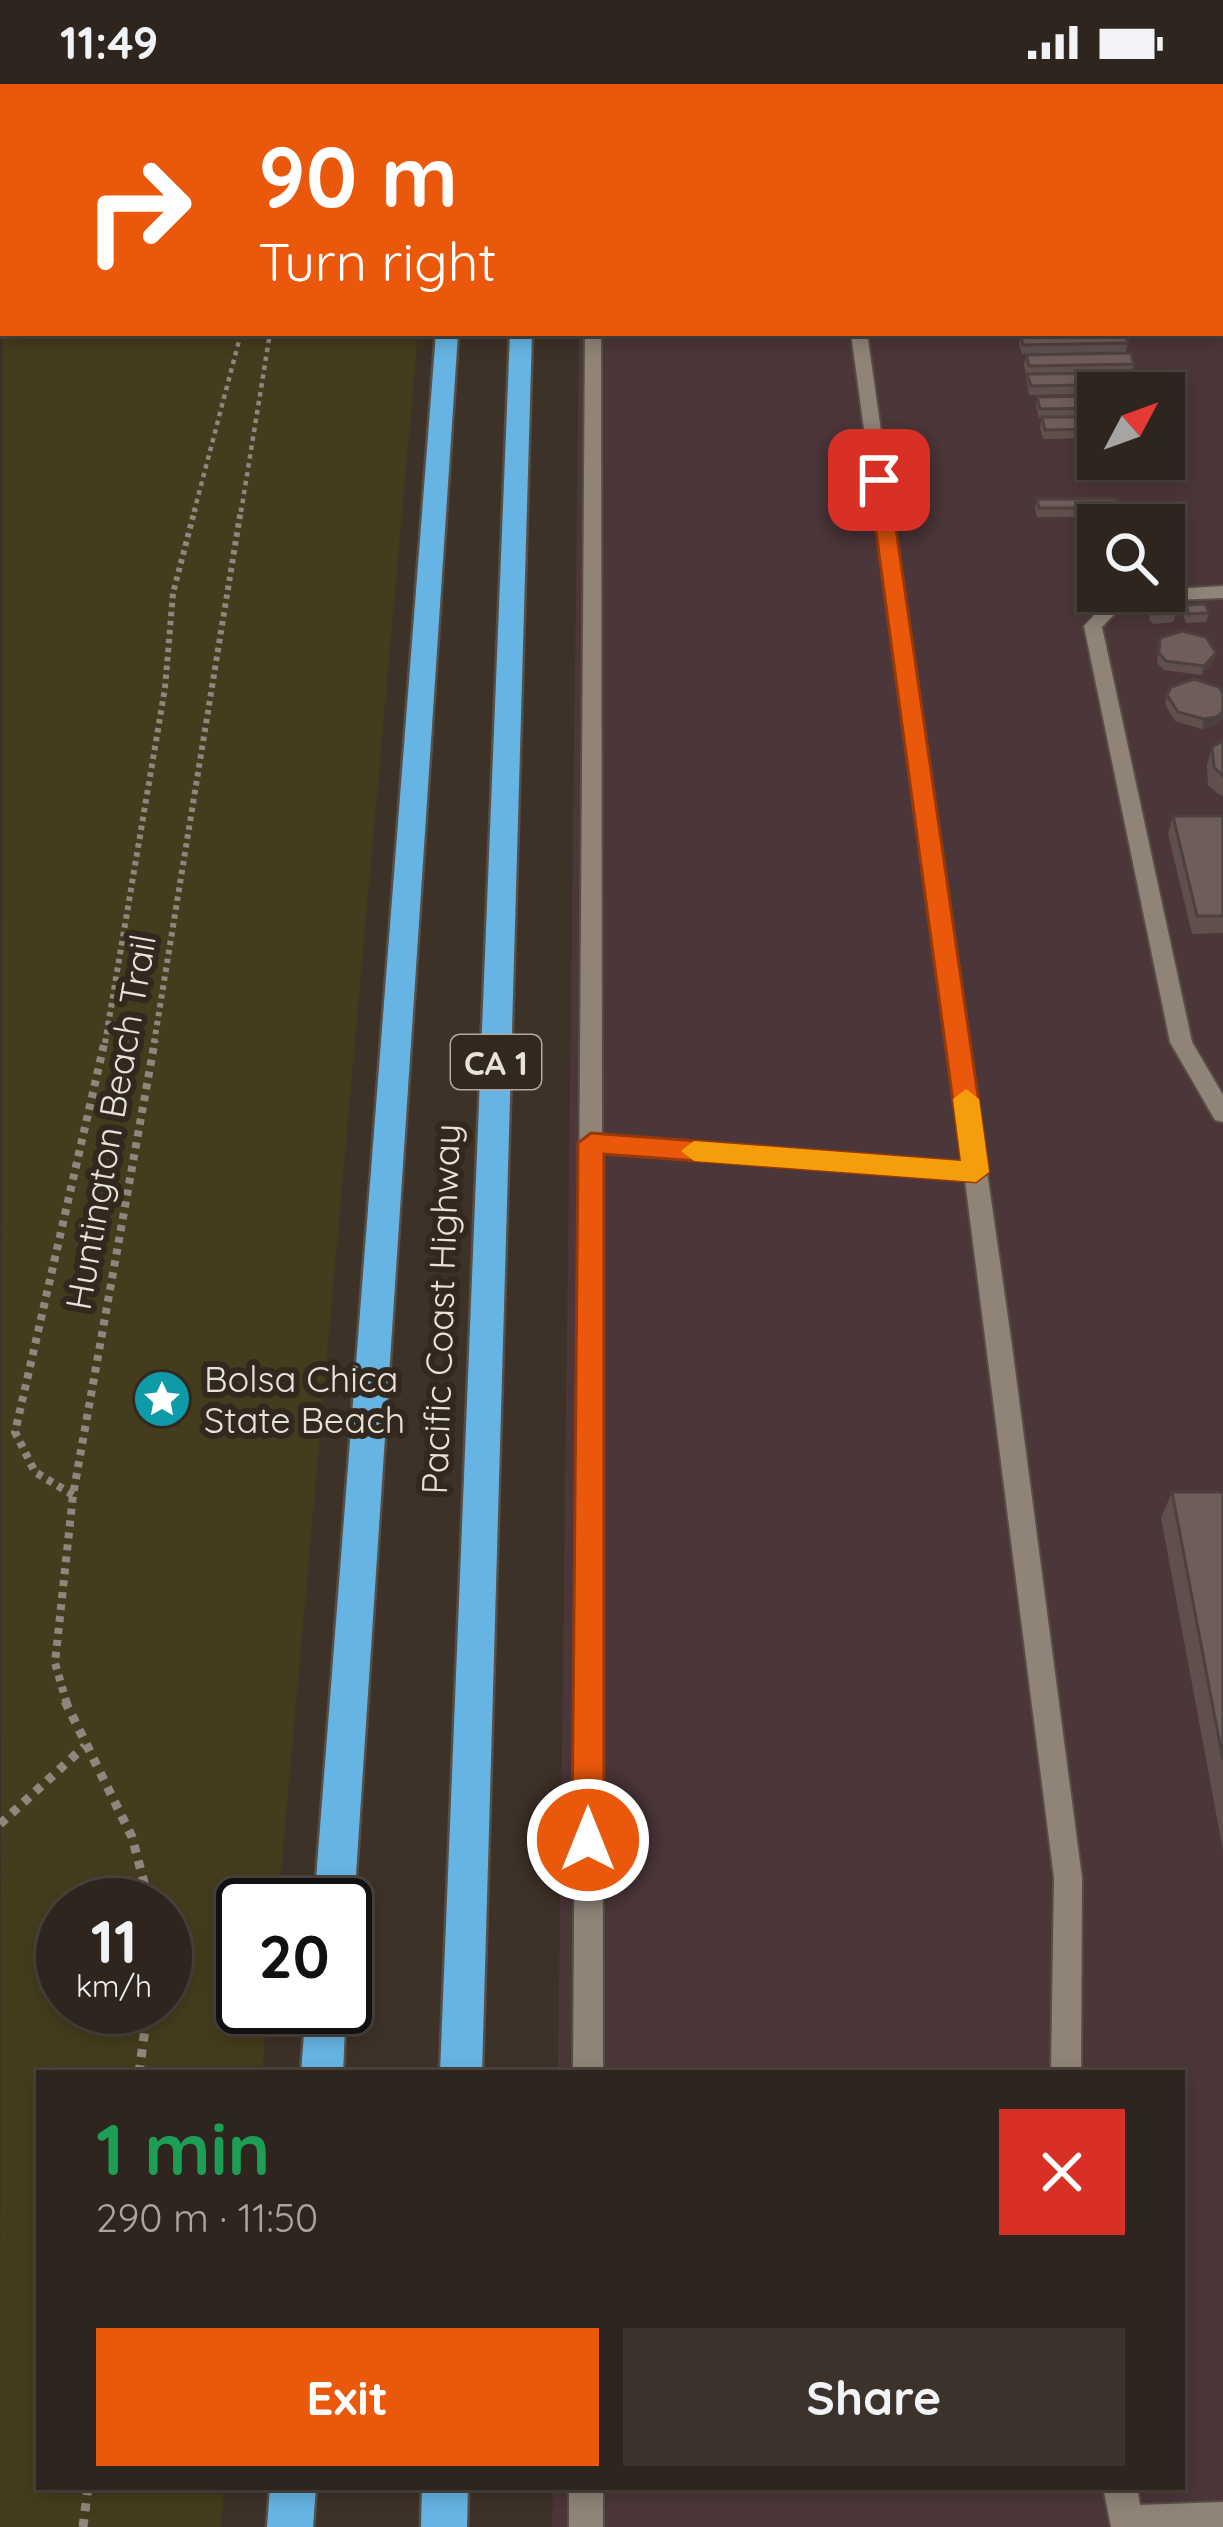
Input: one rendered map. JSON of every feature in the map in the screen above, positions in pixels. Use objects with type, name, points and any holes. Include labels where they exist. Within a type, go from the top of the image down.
[{"type":"highway","name":"Pacific Coast Highway","points":[[336,1878],[447,336]]},
{"type":"highway","name":"Pacific Coast Highway","points":[[460,2070],[521,336]]},
{"type":"highway","points":[[322,2070],[324,2034]]},
{"type":"highway","points":[[290,2527],[293,2490]]},
{"type":"highway","points":[[444,2527],[445,2490]]},
{"type":"lane","points":[[588,2070],[593,336]]},
{"type":"lane","points":[[860,336],[1068,1878],[1066,2070]]},
{"type":"lane","points":[[1223,592],[1121,597],[1093,626],[1181,1042],[1223,1114]]},
{"type":"lane","points":[[591,1143],[976,1172]]},
{"type":"lane","points":[[586,2490],[586,2527]]},
{"type":"lane","points":[[1121,2490],[1128,2524],[1223,2519]]},
{"type":"path","points":[[74,1495],[46,1485],[22,1461],[15,1432],[104,1046],[165,688],[173,593],[240,336]]},
{"type":"path","name":"Huntington Beach Trail","points":[[143,1878],[132,1837],[65,1701],[55,1663],[74,1495],[124,1228],[270,336]]},
{"type":"path","points":[[0,1824],[13,1807],[85,1746]]},
{"type":"path","points":[[140,2070],[145,2034]]},
{"type":"path","points":[[83,2527],[88,2490]]},
{"type":"shaded area","points":[[579,336],[1223,336],[1223,2527],[552,2527],[553,2490],[1185,2490],[1185,2070],[558,2070]]},
{"type":"sand","name":"Bolsa Chica State Beach","points":[[3,336],[418,336],[280,1878],[216,1878],[216,2034],[266,2034],[262,2070],[36,2070],[36,2490],[224,2490],[221,2527],[0,2527]]},
{"type":"building","points":[[1021,336],[1126,336],[1128,343],[1023,345]]},
{"type":"building","points":[[1131,353],[1134,364],[1029,366],[1026,355]]},
{"type":"building","points":[[1027,374],[1077,374],[1077,385],[1031,386]]},
{"type":"building","points":[[1077,396],[1077,408],[1040,409],[1037,397]]},
{"type":"building","points":[[1042,417],[1077,417],[1077,429],[1045,430]]},
{"type":"building","points":[[1037,499],[1116,499],[1117,504],[1077,504],[1077,508],[1039,508]]},
{"type":"building","points":[[1205,604],[1209,613],[1189,614],[1186,605]]},
{"type":"building","points":[[1182,631],[1206,637],[1216,653],[1204,666],[1166,661],[1159,653],[1160,638]]},
{"type":"building","points":[[1194,679],[1219,687],[1223,693],[1223,711],[1217,717],[1204,719],[1178,712],[1167,695],[1171,687]]},
{"type":"building","points":[[1223,741],[1223,776],[1214,767],[1212,747]]},
{"type":"building","points":[[1173,816],[1223,816],[1223,916],[1197,916]]},
{"type":"building","points":[[1172,1492],[1223,1492],[1223,1760]]},
{"type":"slow traffic","points":[[694,1151],[976,1172],[966,1099]]},
{"type":"place","name":"Bolsa Chica State Beach","points":[[162,1399]]},
{"type":"route","points":[[588,1840],[591,1143],[976,1172],[879,480]]}]
